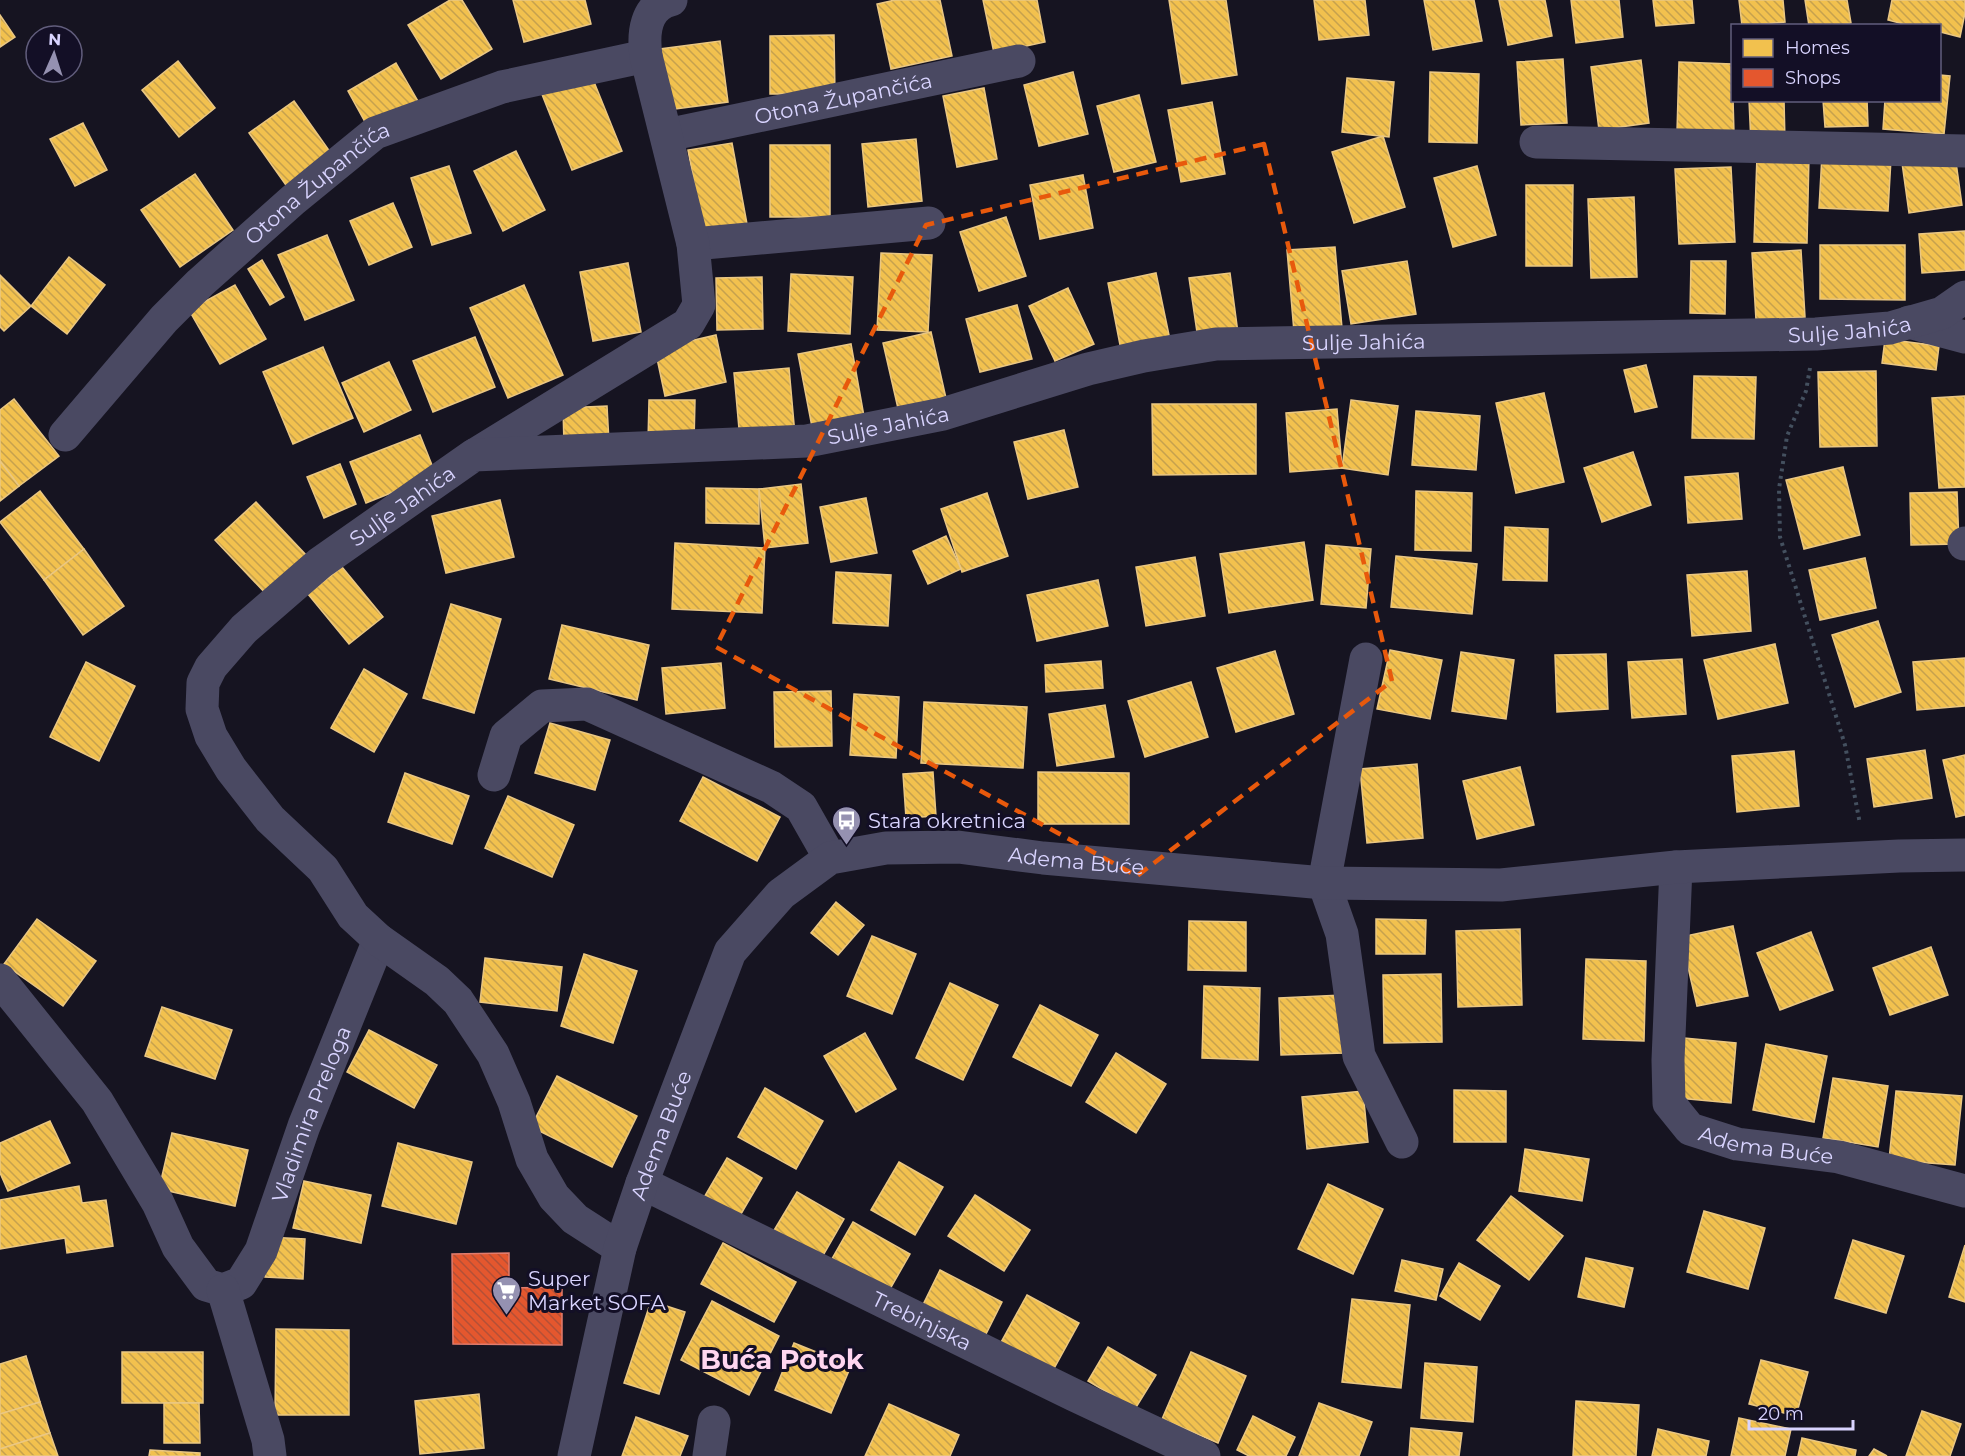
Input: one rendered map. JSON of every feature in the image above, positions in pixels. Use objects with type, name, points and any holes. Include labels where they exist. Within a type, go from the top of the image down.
[{"type":"street","points":[[474,454],[688,324],[699,305],[693,244],[644,40],[646,25],[653,10],[665,1],[671,0]]},
{"type":"street","name":"Otona Župančića","points":[[65,435],[164,319],[200,283],[293,200],[375,133],[502,87],[646,56]]},
{"type":"street","name":"Otona Župančića","points":[[667,135],[1019,61]]},
{"type":"street","points":[[1536,142],[1965,151]]},
{"type":"street","points":[[693,244],[928,223]]},
{"type":"street","name":"Sulje Jahića","points":[[379,940],[353,916],[323,869],[270,819],[231,769],[211,736],[202,709],[203,683],[211,667],[244,629],[320,563],[474,454],[807,441],[943,414],[1088,369],[1144,356],[1216,344],[1815,334],[1890,328],[1942,313],[1965,297]]},
{"type":"street","points":[[1908,322],[1965,337]]},
{"type":"street","points":[[1366,659],[1324,883],[1342,934],[1359,1056],[1402,1142]]},
{"type":"street","points":[[494,774],[506,736],[542,706],[587,704],[771,787],[801,807],[830,858]]},
{"type":"street","name":"Adema Buće","points":[[574,1456],[620,1248],[642,1183],[730,952],[781,894],[830,858],[886,848],[958,847],[1043,858],[1324,883],[1501,885],[1676,867],[1965,855]]},
{"type":"street","name":"Adema Buće","points":[[1676,867],[1668,1060],[1669,1103],[1690,1129],[1737,1144],[1839,1157],[1965,1191]]},
{"type":"street","points":[[379,940],[437,981],[458,1001],[493,1054],[514,1102],[532,1159],[554,1197],[575,1219],[620,1248]]},
{"type":"street","name":"Vladimira Preloga","points":[[223,1290],[241,1283],[261,1251],[304,1126],[379,940]]},
{"type":"street","points":[[0,980],[97,1101],[158,1203],[178,1248],[206,1284],[223,1290],[268,1440],[270,1456]]},
{"type":"street","name":"Trebinjska","points":[[642,1183],[1074,1395],[1204,1456]]},
{"type":"street","points":[[709,1456],[714,1422]]},
{"type":"path","points":[[1815,334],[1806,392],[1786,436],[1779,489],[1780,537],[1845,745],[1859,816],[1860,858]]},
{"type":"highlighted area","points":[[1264,144],[1392,681],[1137,876],[716,647],[926,225]]},
{"type":"building: Homes","points":[[450,0],[462,0],[492,49],[441,79],[408,25]]},
{"type":"building: Homes","points":[[513,0],[585,0],[591,24],[524,42]]},
{"type":"building: Homes","points":[[895,0],[940,0],[952,56],[891,69],[877,4]]},
{"type":"building: Homes","points":[[983,0],[1037,0],[1045,42],[994,53]]},
{"type":"building: Homes","points":[[1169,0],[1226,0],[1237,75],[1182,84]]},
{"type":"building: Homes","points":[[1314,0],[1365,0],[1369,35],[1319,40]]},
{"type":"building: Homes","points":[[1424,0],[1474,0],[1482,41],[1433,50]]},
{"type":"building: Homes","points":[[1499,0],[1545,0],[1552,36],[1508,45]]},
{"type":"building: Homes","points":[[1571,0],[1619,0],[1623,37],[1576,43]]},
{"type":"building: Homes","points":[[1653,0],[1692,0],[1694,23],[1656,26]]},
{"type":"building: Homes","points":[[1739,0],[1783,0],[1785,22],[1742,24]]},
{"type":"building: Homes","points":[[1805,0],[1847,0],[1851,23],[1809,24]]},
{"type":"building: Homes","points":[[1892,0],[1965,0],[1960,37],[1941,32],[1941,24],[1903,24],[1888,20]]},
{"type":"building: Homes","points":[[0,15],[15,37],[0,47]]},
{"type":"building: Homes","points":[[834,35],[835,94],[770,94],[770,36]]},
{"type":"building: Homes","points":[[720,41],[728,102],[668,110],[660,49]]},
{"type":"building: Homes","points":[[1563,59],[1567,123],[1521,125],[1517,62]]},
{"type":"building: Homes","points":[[1641,60],[1649,123],[1599,130],[1591,67]]},
{"type":"building: Homes","points":[[178,61],[215,108],[179,137],[142,90]]},
{"type":"building: Homes","points":[[1679,62],[1731,64],[1734,133],[1677,132]]},
{"type":"building: Homes","points":[[396,63],[419,103],[370,131],[348,91]]},
{"type":"building: Homes","points":[[590,72],[622,151],[572,170],[541,92]]},
{"type":"building: Homes","points":[[1073,72],[1088,134],[1039,146],[1024,85]]},
{"type":"building: Homes","points":[[1430,72],[1479,74],[1477,143],[1429,142]]},
{"type":"building: Homes","points":[[1941,75],[1950,76],[1944,134],[1883,129],[1885,102],[1941,102]]},
{"type":"building: Homes","points":[[1347,78],[1394,82],[1389,137],[1342,132]]},
{"type":"building: Homes","points":[[984,88],[997,159],[957,167],[943,96]]},
{"type":"building: Homes","points":[[1139,95],[1156,162],[1114,172],[1097,106]]},
{"type":"building: Homes","points":[[294,101],[333,156],[288,188],[249,133]]},
{"type":"building: Homes","points":[[1212,102],[1225,174],[1181,182],[1168,110]]},
{"type":"building: Homes","points":[[1749,102],[1784,102],[1785,142],[1751,144]]},
{"type":"building: Homes","points":[[1823,102],[1867,102],[1868,126],[1825,127]]},
{"type":"building: Homes","points":[[83,123],[107,170],[75,186],[50,139]]},
{"type":"building: Homes","points":[[1383,136],[1405,207],[1354,223],[1332,152]]},
{"type":"building: Homes","points":[[916,139],[922,201],[868,207],[862,144]]},
{"type":"building: Homes","points":[[732,143],[747,224],[703,232],[688,150]]},
{"type":"building: Homes","points":[[770,145],[830,145],[830,217],[770,217]]},
{"type":"building: Homes","points":[[516,151],[545,210],[503,231],[474,171]]},
{"type":"building: Homes","points":[[1822,155],[1891,159],[1888,211],[1819,208]]},
{"type":"building: Homes","points":[[1955,155],[1962,205],[1909,213],[1902,163]]},
{"type":"building: Homes","points":[[1757,156],[1809,157],[1807,243],[1754,242]]},
{"type":"building: Homes","points":[[449,166],[471,233],[432,245],[411,178]]},
{"type":"building: Homes","points":[[1477,166],[1496,235],[1453,247],[1434,178]]},
{"type":"building: Homes","points":[[1731,167],[1735,242],[1679,244],[1675,169]]},
{"type":"building: Homes","points":[[195,174],[233,230],[180,267],[141,210]]},
{"type":"building: Homes","points":[[1083,175],[1093,228],[1040,239],[1030,185]]},
{"type":"building: Homes","points":[[1526,185],[1573,185],[1572,266],[1526,266]]},
{"type":"building: Homes","points":[[1634,197],[1637,277],[1591,278],[1588,199]]},
{"type":"building: Homes","points":[[393,203],[412,247],[369,265],[350,221]]},
{"type":"building: Homes","points":[[1006,217],[1026,276],[979,291],[960,232]]},
{"type":"building: Homes","points":[[1965,231],[1965,270],[1922,273],[1919,234]]},
{"type":"building: Homes","points":[[327,235],[354,300],[305,320],[278,255]]},
{"type":"building: Homes","points":[[1820,245],[1905,245],[1905,300],[1820,299]]},
{"type":"building: Homes","points":[[1335,247],[1342,328],[1294,332],[1287,250]]},
{"type":"building: Homes","points":[[1801,250],[1805,317],[1756,320],[1752,253]]},
{"type":"building: Homes","points":[[881,253],[932,255],[928,332],[877,330]]},
{"type":"building: Homes","points":[[69,257],[105,285],[67,334],[31,306]]},
{"type":"building: Homes","points":[[262,260],[284,297],[270,305],[248,269]]},
{"type":"building: Homes","points":[[1407,261],[1416,314],[1351,324],[1342,271]]},
{"type":"building: Homes","points":[[1691,261],[1726,261],[1725,314],[1690,313]]},
{"type":"building: Homes","points":[[628,263],[641,332],[593,341],[580,272]]},
{"type":"building: Homes","points":[[1156,273],[1170,340],[1121,350],[1108,283]]},
{"type":"building: Homes","points":[[1230,273],[1238,333],[1198,339],[1189,278]]},
{"type":"building: Homes","points":[[791,274],[853,277],[850,334],[788,331]]},
{"type":"building: Homes","points":[[0,275],[31,306],[4,331],[0,327]]},
{"type":"building: Homes","points":[[762,277],[763,329],[717,330],[716,278]]},
{"type":"building: Homes","points":[[235,285],[266,339],[220,364],[189,310]]},
{"type":"building: Homes","points":[[524,285],[563,375],[508,398],[470,308]]},
{"type":"building: Homes","points":[[1068,288],[1094,344],[1055,361],[1029,306]]},
{"type":"building: Homes","points":[[1017,305],[1032,359],[980,372],[966,319]]},
{"type":"building: Homes","points":[[931,332],[948,407],[900,417],[883,343]]},
{"type":"building: Homes","points":[[716,335],[726,382],[665,396],[655,349]]},
{"type":"building: Homes","points":[[475,337],[495,387],[433,412],[413,361]]},
{"type":"building: Homes","points":[[1885,339],[1939,346],[1936,370],[1882,363]]},
{"type":"building: Homes","points":[[851,344],[865,422],[813,432],[798,354]]},
{"type":"building: Homes","points":[[323,347],[353,418],[293,444],[263,372]]},
{"type":"building: Homes","points":[[389,362],[411,410],[364,432],[342,383]]},
{"type":"building: Homes","points":[[1646,365],[1657,407],[1635,412],[1624,370]]},
{"type":"building: Homes","points":[[789,368],[795,435],[740,440],[734,373]]},
{"type":"building: Homes","points":[[1876,371],[1877,446],[1820,447],[1818,372]]},
{"type":"building: Homes","points":[[1694,376],[1756,377],[1754,439],[1692,438]]},
{"type":"building: Homes","points":[[1544,393],[1564,482],[1516,493],[1496,403]]},
{"type":"building: Homes","points":[[1965,396],[1965,487],[1939,488],[1932,398]]},
{"type":"building: Homes","points":[[14,399],[59,456],[19,486],[0,461],[0,410]]},
{"type":"building: Homes","points":[[649,400],[695,400],[694,442],[648,441]]},
{"type":"building: Homes","points":[[1351,400],[1398,406],[1388,475],[1342,468]]},
{"type":"building: Homes","points":[[1152,404],[1256,404],[1256,474],[1153,475]]},
{"type":"building: Homes","points":[[607,406],[609,442],[564,444],[563,408]]},
{"type":"building: Homes","points":[[1337,409],[1342,468],[1290,472],[1286,413]]},
{"type":"building: Homes","points":[[1416,411],[1480,416],[1476,470],[1412,465]]},
{"type":"building: Homes","points":[[1064,430],[1078,487],[1028,499],[1014,442]]},
{"type":"building: Homes","points":[[420,435],[436,475],[366,503],[350,462]]},
{"type":"building: Homes","points":[[1633,452],[1651,505],[1602,522],[1584,468]]},
{"type":"building: Homes","points":[[0,461],[19,486],[0,501]]},
{"type":"building: Homes","points":[[340,464],[356,504],[324,518],[307,477]]},
{"type":"building: Homes","points":[[1843,467],[1860,535],[1804,549],[1786,480]]},
{"type":"building: Homes","points":[[1738,473],[1742,519],[1688,523],[1685,477]]},
{"type":"building: Homes","points":[[801,484],[808,543],[765,548],[759,489]]},
{"type":"building: Homes","points":[[706,488],[759,489],[759,524],[706,523]]},
{"type":"building: Homes","points":[[40,491],[84,549],[44,580],[0,522]]},
{"type":"building: Homes","points":[[1416,491],[1472,493],[1471,551],[1415,550]]},
{"type":"building: Homes","points":[[1957,492],[1959,544],[1911,545],[1910,493]]},
{"type":"building: Homes","points":[[987,493],[1008,556],[962,572],[941,509]]},
{"type":"building: Homes","points":[[866,498],[877,553],[831,562],[820,507]]},
{"type":"building: Homes","points":[[500,500],[514,557],[446,573],[432,516]]},
{"type":"building: Homes","points":[[256,502],[308,557],[267,595],[215,540]]},
{"type":"building: Homes","points":[[1505,527],[1548,529],[1547,581],[1503,580]]},
{"type":"building: Homes","points":[[946,536],[961,569],[928,584],[913,551]]},
{"type":"building: Homes","points":[[1304,542],[1313,600],[1229,613],[1220,554]]},
{"type":"building: Homes","points":[[675,543],[765,548],[762,613],[672,609]]},
{"type":"building: Homes","points":[[1326,545],[1371,549],[1366,608],[1321,604]]},
{"type":"building: Homes","points":[[84,549],[124,606],[83,635],[44,580]]},
{"type":"building: Homes","points":[[1396,556],[1477,564],[1472,614],[1391,607]]},
{"type":"building: Homes","points":[[1195,557],[1205,616],[1146,626],[1136,567]]},
{"type":"building: Homes","points":[[1865,558],[1876,608],[1820,620],[1809,570]]},
{"type":"building: Homes","points":[[342,567],[383,617],[349,644],[308,594]]},
{"type":"building: Homes","points":[[1747,571],[1751,631],[1692,636],[1687,575]]},
{"type":"building: Homes","points":[[836,572],[891,575],[888,626],[833,623]]},
{"type":"building: Homes","points":[[1098,580],[1108,626],[1037,641],[1027,595]]},
{"type":"building: Homes","points":[[451,604],[501,619],[474,713],[423,698]]},
{"type":"building: Homes","points":[[1878,621],[1901,692],[1855,707],[1832,635]]},
{"type":"building: Homes","points":[[562,625],[649,645],[637,700],[549,679]]},
{"type":"building: Homes","points":[[1775,644],[1788,703],[1718,719],[1704,660]]},
{"type":"building: Homes","points":[[1390,650],[1442,660],[1430,719],[1377,709]]},
{"type":"building: Homes","points":[[1275,651],[1294,714],[1236,732],[1217,668]]},
{"type":"building: Homes","points":[[1461,652],[1514,660],[1506,719],[1452,711]]},
{"type":"building: Homes","points":[[1606,654],[1608,709],[1557,712],[1555,655]]},
{"type":"building: Homes","points":[[1965,658],[1965,706],[1917,710],[1913,662]]},
{"type":"building: Homes","points":[[1682,659],[1686,714],[1632,718],[1628,662]]},
{"type":"building: Homes","points":[[1101,661],[1103,688],[1046,692],[1045,665]]},
{"type":"building: Homes","points":[[86,662],[135,686],[99,761],[50,737]]},
{"type":"building: Homes","points":[[721,663],[725,708],[666,714],[662,668]]},
{"type":"building: Homes","points":[[364,669],[407,694],[374,752],[331,728]]},
{"type":"building: Homes","points":[[1191,682],[1208,737],[1145,757],[1128,701]]},
{"type":"building: Homes","points":[[831,691],[832,746],[775,747],[774,692]]},
{"type":"building: Homes","points":[[854,694],[899,697],[896,758],[850,755]]},
{"type":"building: Homes","points":[[924,702],[1027,707],[1023,768],[921,763]]},
{"type":"building: Homes","points":[[1105,705],[1114,757],[1057,766],[1049,714]]},
{"type":"building: Homes","points":[[550,723],[610,740],[595,790],[535,773]]},
{"type":"building: Homes","points":[[1925,750],[1932,798],[1874,807],[1867,759]]},
{"type":"building: Homes","points":[[1794,751],[1799,806],[1737,812],[1732,756]]},
{"type":"building: Homes","points":[[1965,755],[1965,815],[1956,817],[1943,760]]},
{"type":"building: Homes","points":[[1417,764],[1423,838],[1367,843],[1360,769]]},
{"type":"building: Homes","points":[[1520,767],[1534,825],[1477,839],[1463,781]]},
{"type":"building: Homes","points":[[933,772],[936,816],[906,818],[903,774]]},
{"type":"building: Homes","points":[[1038,772],[1129,773],[1129,824],[1038,824]]},
{"type":"building: Homes","points":[[405,773],[469,796],[452,844],[388,822]]},
{"type":"building: Homes","points":[[703,777],[780,817],[757,861],[680,821]]},
{"type":"building: Homes","points":[[508,796],[574,825],[552,877],[485,848]]},
{"type":"building: Homes","points":[[836,902],[864,925],[838,955],[811,933]]},
{"type":"building: Homes","points":[[37,919],[96,961],[63,1006],[4,964]]},
{"type":"building: Homes","points":[[1376,919],[1426,920],[1425,954],[1376,954]]},
{"type":"building: Homes","points":[[1189,921],[1246,922],[1246,971],[1188,970]]},
{"type":"building: Homes","points":[[1733,926],[1748,996],[1697,1006],[1681,937]]},
{"type":"building: Homes","points":[[1520,929],[1522,1005],[1458,1007],[1456,931]]},
{"type":"building: Homes","points":[[1811,932],[1833,990],[1780,1010],[1757,953]]},
{"type":"building: Homes","points":[[872,936],[916,954],[892,1014],[847,996]]},
{"type":"building: Homes","points":[[1931,947],[1948,995],[1890,1015],[1873,968]]},
{"type":"building: Homes","points":[[584,954],[637,971],[613,1043],[561,1026]]},
{"type":"building: Homes","points":[[485,958],[562,967],[557,1011],[480,1002]]},
{"type":"building: Homes","points":[[1586,959],[1646,961],[1644,1041],[1583,1039]]},
{"type":"building: Homes","points":[[1441,974],[1442,1042],[1384,1043],[1383,975]]},
{"type":"building: Homes","points":[[950,983],[998,1005],[963,1080],[916,1058]]},
{"type":"building: Homes","points":[[1204,986],[1260,988],[1258,1060],[1202,1058]]},
{"type":"building: Homes","points":[[1342,995],[1344,1053],[1281,1055],[1279,998]]},
{"type":"building: Homes","points":[[1040,1005],[1098,1035],[1071,1086],[1013,1057]]},
{"type":"building: Homes","points":[[162,1007],[232,1030],[215,1079],[145,1056]]},
{"type":"building: Homes","points":[[369,1030],[437,1065],[414,1108],[347,1072]]},
{"type":"building: Homes","points":[[865,1033],[896,1089],[856,1112],[824,1056]]},
{"type":"building: Homes","points":[[1684,1038],[1736,1043],[1731,1103],[1678,1098]]},
{"type":"building: Homes","points":[[1766,1044],[1827,1056],[1814,1122],[1753,1110]]},
{"type":"building: Homes","points":[[1116,1053],[1166,1084],[1136,1133],[1086,1102]]},
{"type":"building: Homes","points":[[557,1076],[637,1116],[612,1167],[531,1127]]},
{"type":"building: Homes","points":[[1833,1078],[1888,1086],[1878,1147],[1823,1138]]},
{"type":"building: Homes","points":[[765,1088],[823,1121],[796,1169],[738,1137]]},
{"type":"building: Homes","points":[[1454,1090],[1506,1091],[1506,1142],[1454,1142]]},
{"type":"building: Homes","points":[[1363,1091],[1368,1142],[1307,1149],[1302,1097]]},
{"type":"building: Homes","points":[[1896,1091],[1962,1096],[1955,1165],[1889,1160]]},
{"type":"building: Homes","points":[[50,1121],[70,1163],[8,1191],[0,1173],[0,1143]]},
{"type":"building: Homes","points":[[172,1133],[248,1150],[235,1206],[159,1189]]},
{"type":"building: Homes","points":[[398,1143],[472,1162],[456,1224],[382,1206]]},
{"type":"building: Homes","points":[[1525,1149],[1589,1159],[1582,1201],[1519,1191]]},
{"type":"building: Homes","points":[[727,1158],[762,1178],[734,1226],[699,1206]]},
{"type":"building: Homes","points":[[899,1162],[943,1187],[915,1235],[871,1210]]},
{"type":"building: Homes","points":[[304,1181],[371,1195],[361,1243],[293,1228]]},
{"type":"building: Homes","points":[[1328,1184],[1383,1209],[1353,1274],[1298,1249]]},
{"type":"building: Homes","points":[[79,1186],[82,1203],[106,1200],[113,1246],[67,1253],[65,1238],[0,1249],[0,1200]]},
{"type":"building: Homes","points":[[797,1192],[844,1219],[821,1259],[773,1232]]},
{"type":"building: Homes","points":[[975,1195],[1030,1230],[1004,1271],[948,1236]]},
{"type":"building: Homes","points":[[1511,1196],[1563,1236],[1529,1280],[1477,1240]]},
{"type":"building: Homes","points":[[1704,1211],[1765,1228],[1748,1289],[1687,1272]]},
{"type":"building: Homes","points":[[853,1222],[910,1254],[886,1296],[829,1264]]},
{"type":"building: Homes","points":[[267,1237],[305,1239],[303,1279],[265,1277]]},
{"type":"building: Homes","points":[[1853,1240],[1904,1256],[1886,1313],[1835,1298]]},
{"type":"building: Homes","points":[[723,1243],[796,1282],[774,1322],[701,1284]]},
{"type":"building: Homes","points":[[1965,1245],[1965,1302],[1949,1297]]},
{"type":"building: Homes","points":[[1586,1258],[1633,1268],[1624,1307],[1578,1297]]},
{"type":"building: Homes","points":[[1402,1260],[1443,1269],[1436,1300],[1395,1291]]},
{"type":"building: Homes","points":[[1459,1263],[1500,1286],[1480,1320],[1440,1296]]},
{"type":"building: Homes","points":[[940,1270],[1002,1302],[980,1346],[918,1315]]},
{"type":"building: Homes","points":[[1027,1295],[1079,1323],[1051,1374],[999,1346]]},
{"type":"building: Homes","points":[[1352,1299],[1410,1305],[1401,1388],[1342,1382]]},
{"type":"building: Homes","points":[[651,1301],[685,1312],[659,1394],[624,1383]]},
{"type":"building: Homes","points":[[712,1301],[779,1336],[749,1395],[681,1360]]},
{"type":"building: Homes","points":[[276,1329],[349,1330],[349,1415],[275,1415]]},
{"type":"building: Homes","points":[[794,1343],[851,1366],[831,1413],[775,1390]]},
{"type":"building: Homes","points":[[1108,1347],[1156,1375],[1135,1409],[1088,1381]]},
{"type":"building: Homes","points":[[122,1352],[203,1352],[203,1403],[122,1403]]},
{"type":"building: Homes","points":[[1191,1352],[1246,1376],[1218,1443],[1162,1419]]},
{"type":"building: Homes","points":[[26,1356],[40,1402],[0,1414],[0,1364]]},
{"type":"building: Homes","points":[[1761,1360],[1808,1372],[1796,1416],[1749,1404]]},
{"type":"building: Homes","points":[[1425,1363],[1477,1367],[1473,1422],[1421,1418]]},
{"type":"building: Homes","points":[[479,1394],[484,1448],[420,1454],[415,1401]]},
{"type":"building: Homes","points":[[1576,1401],[1639,1405],[1636,1456],[1573,1456]]},
{"type":"building: Homes","points":[[40,1402],[50,1433],[0,1449],[0,1414]]},
{"type":"building: Homes","points":[[164,1403],[199,1403],[200,1443],[164,1443]]},
{"type":"building: Homes","points":[[1319,1403],[1372,1422],[1359,1456],[1299,1456]]},
{"type":"building: Homes","points":[[889,1404],[959,1435],[950,1456],[865,1456]]},
{"type":"building: Homes","points":[[1922,1411],[1961,1424],[1950,1456],[1906,1456]]},
{"type":"building: Homes","points":[[1253,1416],[1295,1437],[1286,1456],[1249,1456],[1237,1450]]},
{"type":"building: Homes","points":[[636,1417],[688,1436],[680,1456],[622,1456]]},
{"type":"building: Homes","points":[[1739,1418],[1791,1429],[1785,1456],[1731,1456]]},
{"type":"building: Homes","points":[[1411,1428],[1462,1433],[1459,1456],[1409,1456]]},
{"type":"building: Homes","points":[[1658,1429],[1709,1441],[1706,1456],[1652,1456]]},
{"type":"building: Homes","points":[[50,1433],[58,1456],[0,1456],[0,1449]]},
{"type":"building: Homes","points":[[1802,1438],[1856,1450],[1855,1456],[1798,1456]]},
{"type":"building: Homes","points":[[1874,1449],[1887,1456],[1869,1456]]},
{"type":"building: Homes","points":[[150,1450],[200,1453],[200,1456],[149,1456]]},
{"type":"building: Shops","name":"Super Market SOFA","points":[[509,1253],[509,1288],[562,1287],[562,1345],[453,1344],[452,1254]]},
{"type":"place","name":"Stara okretnica","points":[[847,846]]},
{"type":"place","name":"Super Market SOFA","points":[[507,1316]]},
{"type":"district","name":"Buća Potok","points":[[782,1359]]}]
